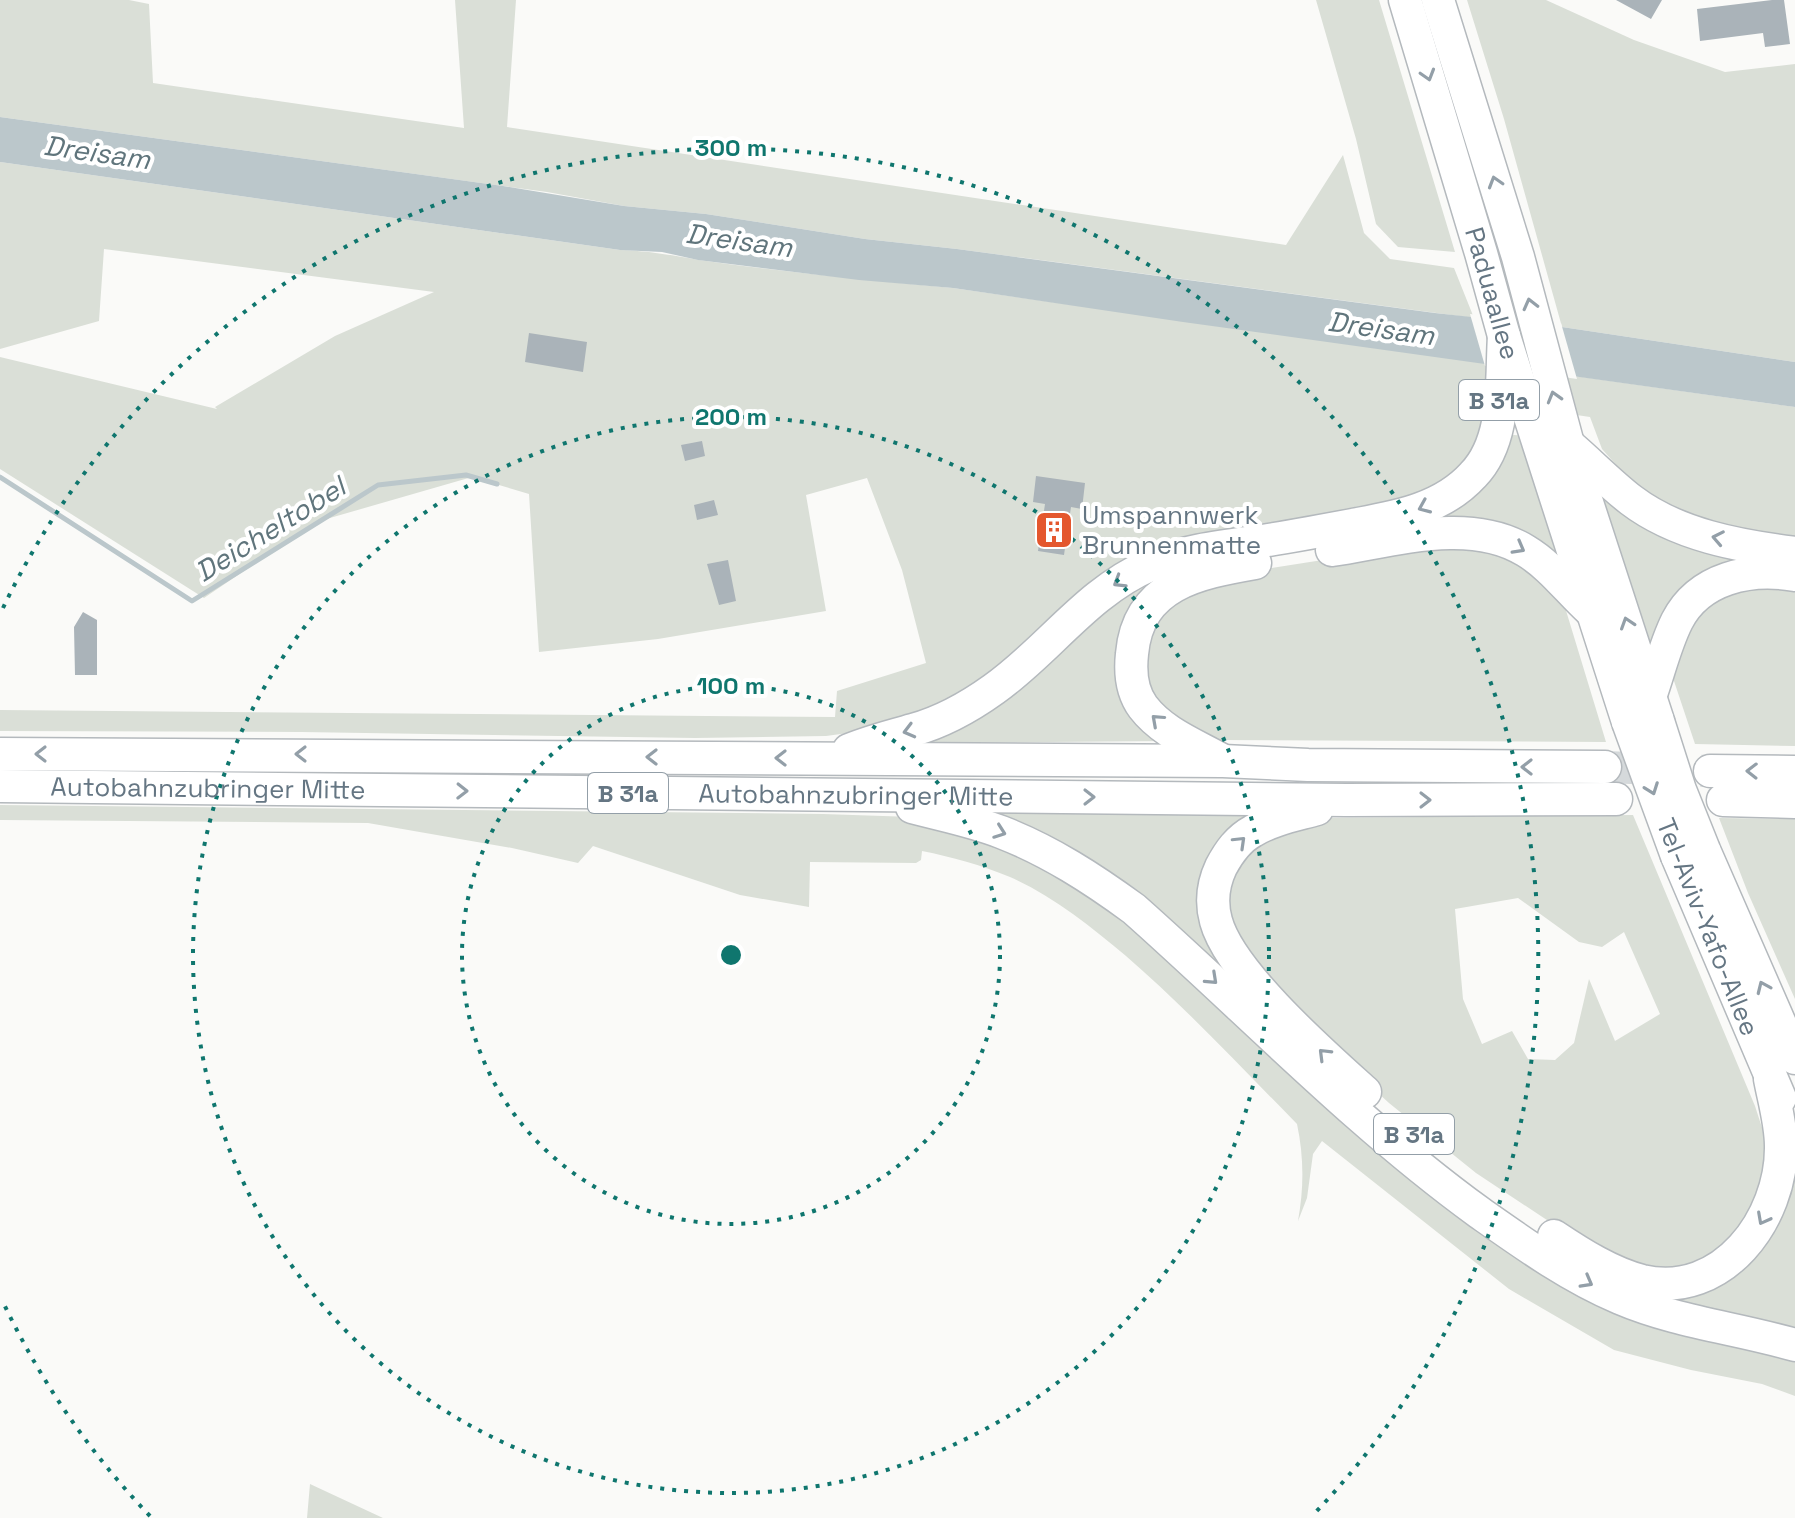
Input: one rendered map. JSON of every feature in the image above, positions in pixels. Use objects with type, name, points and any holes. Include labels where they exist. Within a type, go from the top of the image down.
[{"type":"highway","name":"Paduaallee","points":[[1405,0],[1504,336],[1553,441],[1645,713]]},
{"type":"highway","name":"Paduaallee","points":[[1438,0],[1518,257],[1553,441],[1594,615],[1645,713]]},
{"type":"highway","name":"B 31a","points":[[831,758],[876,739],[915,730],[965,709],[1022,668],[1084,608],[1116,582],[1150,564],[1222,547],[1418,511],[1448,496],[1484,461],[1496,433],[1504,336]]},
{"type":"highway","points":[[1553,441],[1631,500],[1662,519],[1700,535],[1795,553]]},
{"type":"highway","points":[[1223,761],[1170,732],[1152,716],[1136,697],[1132,680],[1132,645],[1144,616],[1159,596],[1190,577],[1289,557],[1431,535],[1491,535],[1527,551],[1557,576],[1594,615]]},
{"type":"highway","points":[[1645,713],[1679,617],[1706,588],[1727,578],[1747,574],[1782,572],[1795,575]]},
{"type":"highway","name":"Tel-Aviv-Yafo-Allee","points":[[1645,713],[1680,790],[1690,853],[1770,1079],[1795,1130]]},
{"type":"highway","name":"Autobahnzubringer Mitte","points":[[0,754],[1223,761],[1308,765],[1605,767]]},
{"type":"highway","points":[[1710,771],[1795,772]]},
{"type":"highway","name":"Autobahnzubringer Mitte","points":[[0,786],[1347,800],[1616,799]]},
{"type":"highway","points":[[871,795],[1000,832],[1084,873],[1134,909],[1312,1074],[1416,1164],[1505,1231],[1590,1284],[1621,1299],[1685,1321],[1795,1345]]},
{"type":"highway","name":"B 31a","points":[[1347,800],[1274,821],[1238,842],[1217,877],[1213,901],[1217,924],[1229,949],[1253,984],[1343,1073],[1498,1200],[1575,1250],[1613,1270],[1644,1281],[1676,1283],[1703,1276],[1735,1257],[1754,1236],[1776,1188],[1781,1144],[1770,1079]]},
{"type":"highway","points":[[1723,800],[1795,802]]},
{"type":"highway","name":"Tel-Aviv-Yafo-Allee","points":[[1690,853],[1795,1058]]},
{"type":"shaded area","points":[[0,0],[129,0],[149,4],[153,83],[464,128],[455,0],[516,0],[507,127],[1286,245],[1343,155],[1364,233],[1390,259],[1454,268],[1474,318],[865,239],[706,214],[624,206],[547,192],[0,117]]},
{"type":"shaded area","points":[[1316,0],[1379,0],[1455,252],[1398,247],[1376,224],[1356,139]]},
{"type":"shaded area","points":[[1467,0],[1546,0],[1634,40],[1725,72],[1795,64],[1795,362],[1562,327]]},
{"type":"shaded area","points":[[0,162],[620,250],[953,288],[1795,407],[1795,540],[1735,532],[1669,510],[1626,476],[1602,449],[1590,417],[1489,402],[1485,431],[1467,463],[1430,495],[1157,555],[964,699],[885,728],[826,736],[695,738],[0,731],[0,710],[835,717],[837,691],[926,663],[902,570],[867,478],[806,495],[826,611],[658,639],[539,652],[529,494],[472,477],[316,522],[204,598],[0,469],[0,357],[217,409],[215,407],[335,336],[434,292],[104,249],[99,321],[0,349]]},
{"type":"shaded area","points":[[1503,434],[1527,436],[1571,572],[1524,536],[1496,527],[1455,524],[1205,564],[1176,575],[1151,593],[1137,611],[1123,652],[1123,672],[1128,692],[1138,711],[1170,741],[907,743],[907,738],[950,722],[1002,690],[1096,609],[1138,579],[1192,558],[1394,523],[1440,507],[1460,495],[1477,479],[1492,459]]},
{"type":"shaded area","points":[[1592,484],[1795,562],[1738,566],[1652,658]]},
{"type":"shaded area","points":[[1431,543],[1515,553],[1564,604],[1606,742],[1219,740],[1185,730],[1142,686],[1146,627],[1208,578]]},
{"type":"shaded area","points":[[1795,583],[1795,746],[1695,744],[1672,675],[1673,657],[1710,595]]},
{"type":"shaded area","points":[[0,805],[823,814],[913,817],[940,822],[1088,886],[1351,1129],[1432,1198],[1539,1267],[1795,1355],[1795,1396],[1762,1384],[1614,1350],[1509,1289],[1322,1141],[1313,1154],[1307,1198],[1298,1221],[1302,1172],[1297,1124],[1192,1017],[1112,945],[1041,893],[977,865],[922,851],[921,860],[916,863],[810,862],[809,907],[740,895],[593,846],[578,863],[368,823],[0,820]]},
{"type":"shaded area","points":[[978,810],[1256,815],[1223,850],[1216,863],[1209,892],[1209,908],[1217,942],[1235,973],[1325,1065],[1440,1165],[1532,1231],[1611,1276],[1640,1286],[1670,1289],[1705,1281],[1737,1263],[1751,1251],[1773,1222],[1784,1193],[1788,1153],[1791,1150],[1795,1152],[1795,1333],[1663,1303],[1625,1290],[1590,1273],[1504,1220],[1449,1181],[1356,1103],[1176,929],[1128,892],[1050,842]]},
{"type":"shaded area","points":[[1633,815],[1755,1106],[1766,1140],[1768,1162],[1754,1216],[1709,1260],[1666,1272],[1595,1252],[1476,1173],[1389,1103],[1320,1040],[1244,956],[1223,895],[1239,850],[1322,818]],"holes":[[[1518,898],[1579,942],[1602,947],[1624,932],[1660,1014],[1615,1041],[1589,979],[1574,1043],[1555,1060],[1528,1059],[1512,1031],[1482,1044],[1463,999],[1455,909]]]},
{"type":"shaded area","points":[[1719,818],[1795,819],[1795,999],[1748,893]]},
{"type":"shaded area","points":[[310,1484],[383,1518],[307,1518]]},
{"type":"water","name":"Dreisam","points":[[0,117],[503,186],[624,206],[706,214],[865,239],[1562,327],[1795,362],[1795,407],[953,288],[859,280],[698,260],[662,252],[620,250],[0,162]]},
{"type":"pier","points":[[1470,314],[1561,323],[1577,379],[1485,366]]},
{"type":"building","points":[[1616,0],[1662,0],[1651,19]]},
{"type":"building","points":[[1784,0],[1790,44],[1765,47],[1763,33],[1700,41],[1697,9]]},
{"type":"building","points":[[529,333],[587,342],[583,372],[525,362]]},
{"type":"building","points":[[702,441],[705,456],[685,461],[681,445]]},
{"type":"building","name":"Umspannwerk Brunnenmatte","points":[[1036,476],[1085,483],[1082,509],[1071,507],[1064,555],[1038,551],[1045,504],[1033,502]]},
{"type":"building","points":[[714,500],[718,515],[697,520],[694,505]]},
{"type":"building","points":[[728,560],[736,601],[719,605],[707,564]]},
{"type":"building","points":[[83,612],[97,620],[97,675],[75,675],[74,627]]},
{"type":"waterway","name":"Deicheltobel","points":[[0,477],[192,601],[378,485],[466,475],[497,484]]},
{"type":"tunnel","points":[[1605,767],[1710,771]]},
{"type":"place","name":"Umspannwerk Brunnenmatte","points":[[1054,530]]}]
